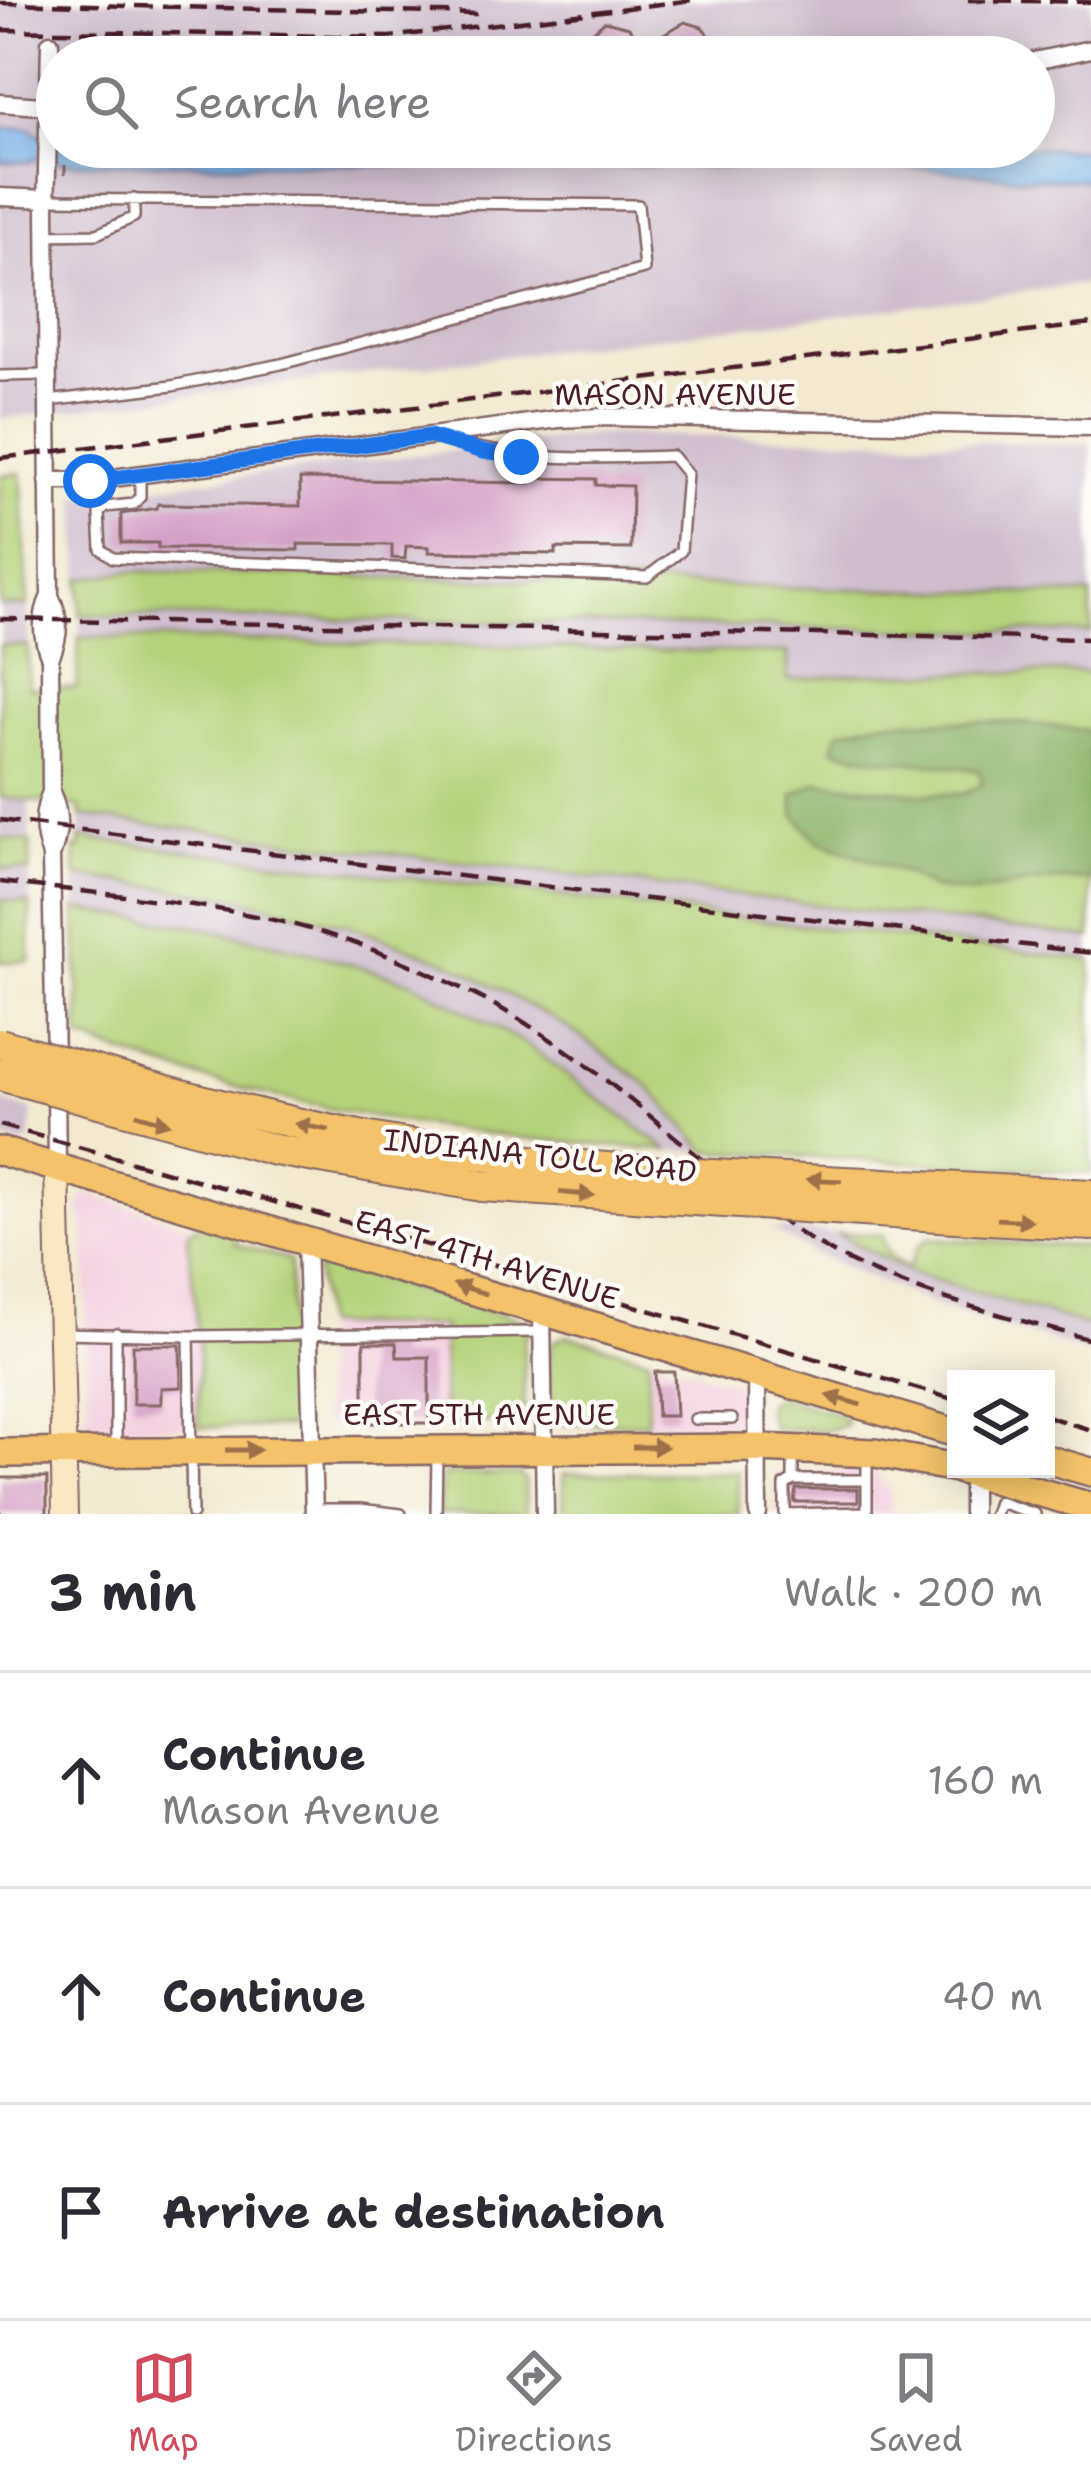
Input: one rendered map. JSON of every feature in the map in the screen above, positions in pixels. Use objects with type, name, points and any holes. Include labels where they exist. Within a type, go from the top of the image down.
[{"type":"highway","points":[[0,1032],[86,1068]]},
{"type":"highway","name":"INDIANA TOLL ROAD","points":[[0,1044],[281,1120],[486,1156],[940,1201],[1091,1225]]},
{"type":"highway","name":"INDIANA TOLL ROAD","points":[[0,1079],[275,1150],[482,1186],[940,1201],[1091,1195]]},
{"type":"main road","name":"EAST 4TH AVENUE","points":[[0,1150],[306,1240],[542,1321],[757,1374],[947,1430]]},
{"type":"main road","name":"EAST 5TH AVENUE","points":[[0,1453],[543,1447],[712,1433],[758,1448],[793,1448],[947,1469]]},
{"type":"main road","points":[[1055,1462],[1091,1472]]},
{"type":"main road","name":"EAST 5TH AVENUE","points":[[978,1478],[1044,1508],[1084,1508]]},
{"type":"street","points":[[1055,57],[1091,49]]},
{"type":"street","points":[[0,103],[36,110]]},
{"type":"street","points":[[48,168],[50,596],[58,610],[58,641],[50,658],[51,792],[58,809],[58,836],[51,856],[65,1514]]},
{"type":"street","points":[[0,196],[47,199]]},
{"type":"street","name":"MASON AVENUE","points":[[48,481],[90,481],[604,417],[1091,427]]},
{"type":"street","points":[[306,1240],[314,1511]]},
{"type":"street","points":[[542,1321],[545,1514]]},
{"type":"street","points":[[757,1374],[758,1514]]},
{"type":"street","points":[[964,1478],[972,1514]]},
{"type":"lane","points":[[47,199],[638,205],[644,269],[281,364],[176,386],[47,401]]},
{"type":"lane","points":[[46,235],[97,234],[134,217],[134,199]]},
{"type":"lane","points":[[3,376],[47,375]]},
{"type":"lane","points":[[90,481],[101,511],[101,549],[113,558],[647,577],[681,551],[687,474],[672,456],[521,457],[483,452],[430,436]]},
{"type":"lane","points":[[101,511],[134,503],[140,497],[140,474]]},
{"type":"lane","points":[[59,1333],[309,1334],[542,1321]]},
{"type":"lane","points":[[116,1333],[116,1452]]},
{"type":"lane","points":[[189,1336],[191,1514]]},
{"type":"lane","points":[[695,1419],[712,1433],[731,1419]]},
{"type":"lane","points":[[436,1514],[437,1448]]},
{"type":"lane","points":[[793,1448],[793,1480]]},
{"type":"lane","points":[[842,1482],[858,1460]]},
{"type":"lane","points":[[842,1482],[858,1460]]},
{"type":"lane","points":[[842,1482],[793,1480],[785,1485],[785,1513],[809,1507],[868,1513],[858,1460]]},
{"type":"lane","points":[[758,1491],[785,1491]]},
{"type":"lane","points":[[994,1514],[998,1502],[1011,1495]]},
{"type":"lane","points":[[314,1511],[401,1514]]},
{"type":"path","points":[[65,168],[65,181]]},
{"type":"shaded area","points":[[0,0],[1091,0],[1091,283],[0,419]]},
{"type":"shaded area","points":[[592,434],[1091,444],[1091,595],[131,571],[80,579],[77,496]]},
{"type":"shaded area","points":[[0,606],[28,606],[28,646],[0,645]]},
{"type":"shaded area","points":[[80,615],[1091,633],[1091,672],[857,674],[787,680],[787,653],[79,637]]},
{"type":"shaded area","points":[[0,797],[29,801],[30,842],[0,838]]},
{"type":"shaded area","points":[[81,816],[1091,938],[1091,960],[80,838]]},
{"type":"shaded area","points":[[0,868],[30,871],[30,903],[0,900]]},
{"type":"shaded area","points":[[76,876],[239,898],[351,926],[453,964],[564,1025],[644,1083],[707,1151],[668,1150],[524,1043],[412,982],[200,927],[76,909]]},
{"type":"shaded area","points":[[0,1101],[33,1111],[29,1141],[22,1144],[0,1138]]},
{"type":"shaded area","points":[[86,1193],[194,1227],[188,1238],[199,1341],[198,1427],[87,1428],[85,1225],[78,1209]]},
{"type":"shaded area","points":[[771,1229],[836,1233],[911,1273],[1091,1327],[1091,1353],[936,1305],[815,1254]]},
{"type":"shaded area","points":[[323,1325],[443,1326],[443,1423],[323,1424]]},
{"type":"shaded area","points":[[649,1358],[739,1385],[746,1397],[745,1424],[647,1423]]},
{"type":"shaded area","points":[[873,1471],[890,1492],[892,1514],[777,1514],[777,1472]]},
{"type":"green space","points":[[21,473],[28,606],[0,606],[0,475]]},
{"type":"green space","points":[[130,571],[1091,595],[1091,633],[80,615],[80,579]]},
{"type":"green space","points":[[79,637],[788,653],[788,680],[857,674],[1091,672],[1091,938],[81,816],[80,807],[0,797],[0,645],[28,646],[29,688],[77,688]]},
{"type":"green space","points":[[881,721],[1013,723],[1091,732],[1091,880],[1055,880],[970,893],[933,889],[907,874],[818,841],[794,814],[794,795],[818,782],[925,794],[964,794],[982,784],[979,771],[833,748],[839,731]]},
{"type":"green space","points":[[0,838],[30,842],[30,871],[0,868]]},
{"type":"green space","points":[[80,838],[1091,960],[1091,1173],[707,1151],[644,1082],[564,1025],[453,964],[351,926],[239,898],[76,876],[75,848],[81,848]]},
{"type":"green space","points":[[0,900],[30,903],[30,961],[0,962]]},
{"type":"green space","points":[[76,909],[200,927],[412,982],[524,1043],[668,1150],[518,1137],[370,1116],[223,1084],[80,1038]]},
{"type":"green space","points":[[201,1224],[236,1235],[235,1244],[290,1260],[293,1427],[198,1427],[199,1341],[188,1238],[190,1230]]},
{"type":"green space","points":[[836,1233],[883,1235],[890,1255],[909,1267],[919,1244],[927,1238],[1091,1247],[1091,1327],[911,1273]]},
{"type":"green space","points":[[325,1264],[527,1321],[531,1332],[524,1341],[524,1422],[443,1423],[443,1326],[323,1325],[317,1271]]},
{"type":"green space","points":[[566,1335],[649,1358],[647,1423],[553,1423],[548,1362],[553,1342]]},
{"type":"green space","points":[[778,1397],[837,1413],[845,1425],[825,1431],[774,1428],[766,1410],[769,1401]]},
{"type":"green space","points":[[738,1472],[738,1514],[564,1514],[563,1474]]},
{"type":"green space","points":[[519,1474],[525,1480],[525,1514],[439,1514],[442,1475]]},
{"type":"water","points":[[0,127],[32,128],[36,158],[0,162]]},
{"type":"water","points":[[1055,149],[1091,151],[1091,180],[925,168],[1055,168]]},
{"type":"building","points":[[605,21],[629,27],[634,36],[588,36]]},
{"type":"building","points":[[685,22],[702,27],[708,36],[664,36]]},
{"type":"building","points":[[530,478],[596,479],[596,485],[632,486],[631,549],[556,548],[556,554],[429,552],[429,547],[406,546],[405,559],[392,558],[392,545],[298,544],[298,550],[121,543],[121,514],[157,508],[158,504],[300,506],[300,479],[530,483]]},
{"type":"building","points":[[364,1343],[396,1343],[397,1357],[429,1357],[429,1423],[364,1423]]},
{"type":"building","points":[[133,1345],[180,1345],[181,1387],[161,1388],[161,1404],[133,1404]]},
{"type":"building","points":[[655,1372],[674,1372],[676,1416],[657,1416]]},
{"type":"building","points":[[0,1478],[47,1478],[47,1514],[0,1514]]},
{"type":"building","points":[[796,1489],[858,1489],[858,1502],[794,1502]]},
{"type":"railway","points":[[397,36],[693,0]]},
{"type":"railway","points":[[968,0],[1091,2]]},
{"type":"railway","points":[[0,3],[480,14]]},
{"type":"railway","points":[[0,30],[333,36]]},
{"type":"railway","points":[[0,458],[1091,324]]},
{"type":"railway","points":[[0,619],[1091,639]]},
{"type":"railway","points":[[0,820],[1091,953]]},
{"type":"railway","points":[[0,882],[252,915],[314,930],[395,959],[537,1030],[758,1203],[829,1250],[938,1296],[1091,1340]]},
{"type":"railway","points":[[0,1125],[947,1397]]},
{"type":"railway","points":[[1055,1419],[1091,1430]]},
{"type":"route","points":[[90,481],[430,436],[483,452],[521,457]]}]
